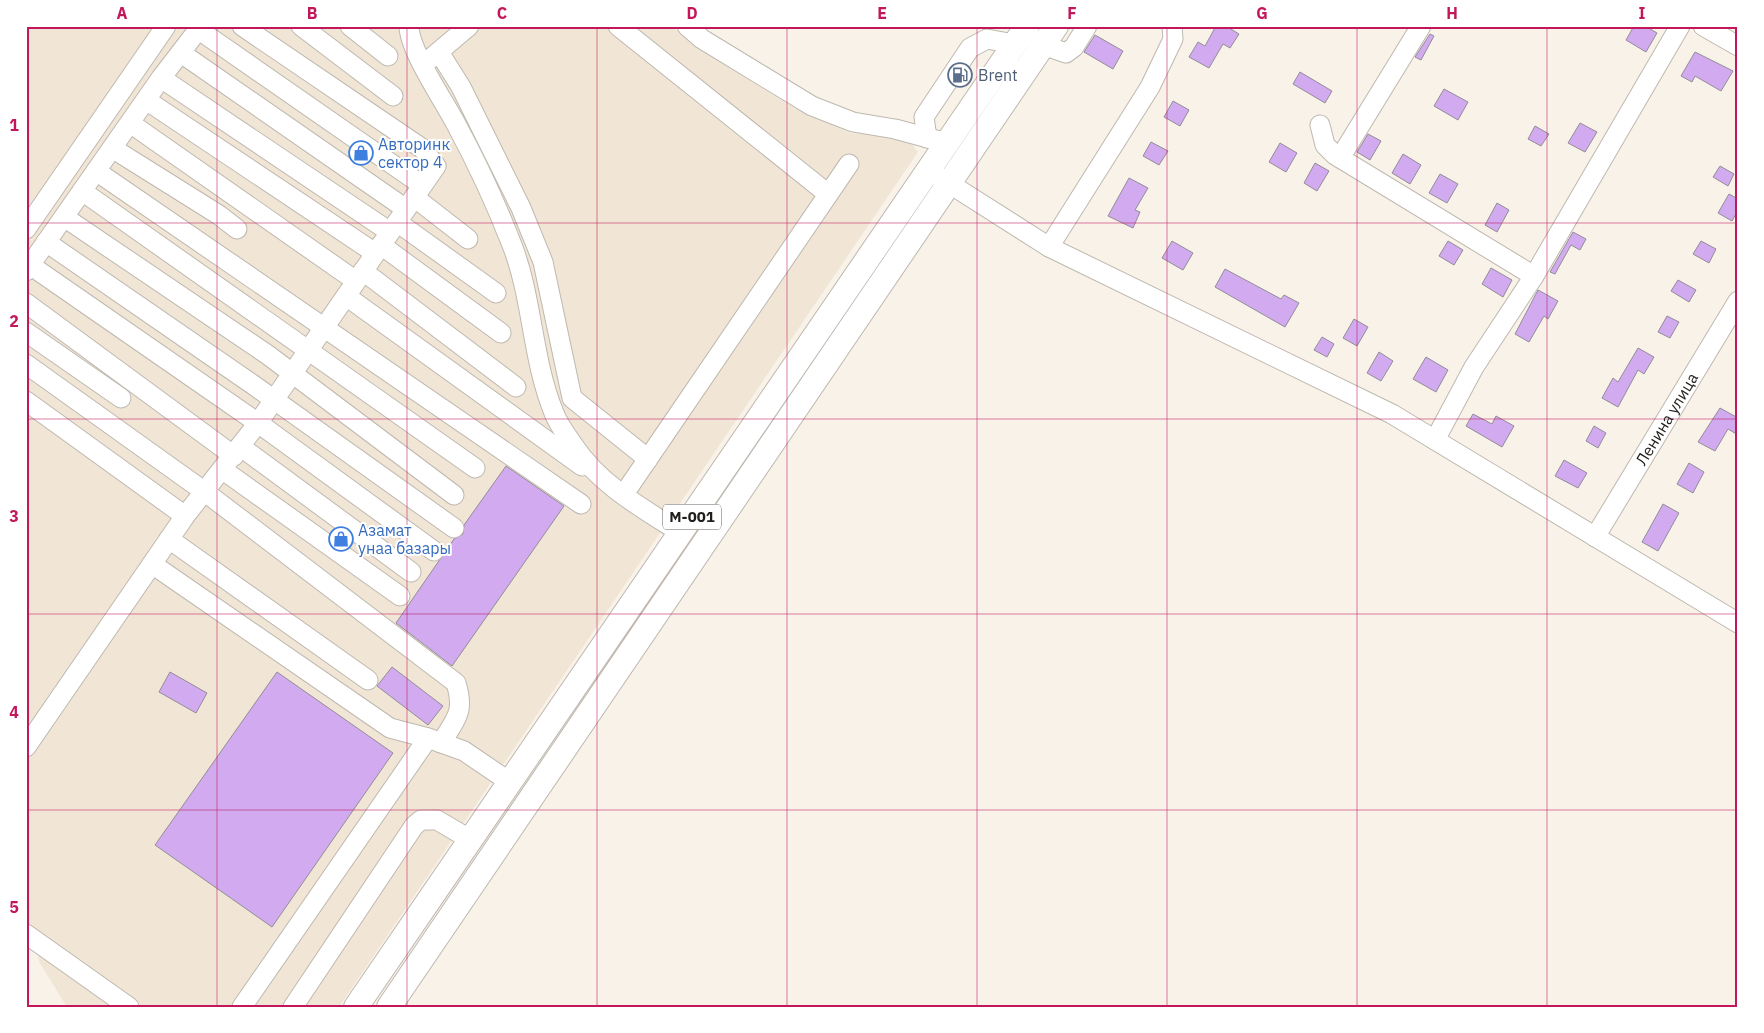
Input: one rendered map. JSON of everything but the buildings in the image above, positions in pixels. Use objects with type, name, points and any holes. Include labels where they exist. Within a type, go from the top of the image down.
[{"type":"main road","name":"M-001","points":[[356,1007],[508,788],[929,170],[937,140],[1021,34]]},
{"type":"main road","points":[[1021,34],[1050,36]]},
{"type":"main road","name":"M-001","points":[[389,1007],[1050,36]]},
{"type":"street","points":[[26,229],[166,26]]},
{"type":"street","points":[[26,747],[185,516],[233,458],[258,424],[436,166],[423,149],[242,26]]},
{"type":"street","points":[[301,26],[393,96]]},
{"type":"street","points":[[350,26],[388,56]]},
{"type":"street","points":[[409,26],[409,34],[423,65],[457,126],[512,246],[530,308],[542,372],[554,414],[574,447],[602,481]]},
{"type":"street","points":[[423,65],[469,26]]},
{"type":"street","points":[[618,26],[828,194]]},
{"type":"street","points":[[687,26],[702,38],[812,106],[854,122],[895,129],[937,140]]},
{"type":"street","points":[[1050,36],[1066,53],[1074,47],[1087,26]]},
{"type":"street","points":[[1049,247],[1150,87],[1173,39],[1172,26]]},
{"type":"street","points":[[1340,158],[1421,26]]},
{"type":"street","points":[[1435,440],[1474,367],[1534,276],[1680,26]]},
{"type":"street","points":[[1703,26],[1738,46]]},
{"type":"street","points":[[434,551],[258,424],[28,268],[161,78],[200,28],[398,220],[501,333]]},
{"type":"street","points":[[937,140],[924,118],[970,48],[987,39],[1021,34]]},
{"type":"street","points":[[439,52],[461,87],[522,208],[539,253],[554,310],[572,398],[648,459]]},
{"type":"street","points":[[181,53],[398,220],[496,292]]},
{"type":"street","points":[[161,78],[398,220]]},
{"type":"street","points":[[146,100],[398,220],[468,239]]},
{"type":"street","points":[[130,124],[355,283],[516,386]]},
{"type":"street","points":[[1320,126],[1326,145],[1340,158],[1534,276]]},
{"type":"street","points":[[112,148],[220,215],[237,229]]},
{"type":"street","points":[[624,494],[849,164]]},
{"type":"street","points":[[929,170],[1049,247],[1392,414],[1738,623]]},
{"type":"street","points":[[96,171],[325,326],[581,504]]},
{"type":"street","points":[[82,191],[475,468]]},
{"type":"street","points":[[64,217],[268,355],[454,495]]},
{"type":"street","points":[[46,242],[454,528]]},
{"type":"street","points":[[355,283],[602,481],[681,533]]},
{"type":"street","name":"Ленина улица","points":[[1595,536],[1738,301]]},
{"type":"street","points":[[26,303],[233,458],[400,596]]},
{"type":"street","points":[[26,332],[121,398]]},
{"type":"street","points":[[26,364],[205,492],[456,683],[462,701],[455,720],[440,743],[242,1007]]},
{"type":"street","points":[[26,401],[185,516]]},
{"type":"street","points":[[233,458],[411,572]]},
{"type":"street","points":[[169,539],[368,680]]},
{"type":"street","points":[[152,564],[390,728],[464,751],[508,788]]},
{"type":"street","points":[[294,1007],[414,826],[421,820],[437,820],[471,840]]},
{"type":"street","points":[[26,934],[129,1007]]},
{"type":"shaded area","name":"Азамат унаа базары","points":[[26,26],[671,26],[696,47],[794,108],[850,133],[908,138],[918,152],[339,1007],[67,1007],[39,962],[37,935],[26,927]]},
{"type":"place","name":"Brent","points":[[960,75]]},
{"type":"place","name":"Авторинк сектор 4","points":[[361,153]]},
{"type":"place","name":"Азамат унаа базары","points":[[341,539]]}]
